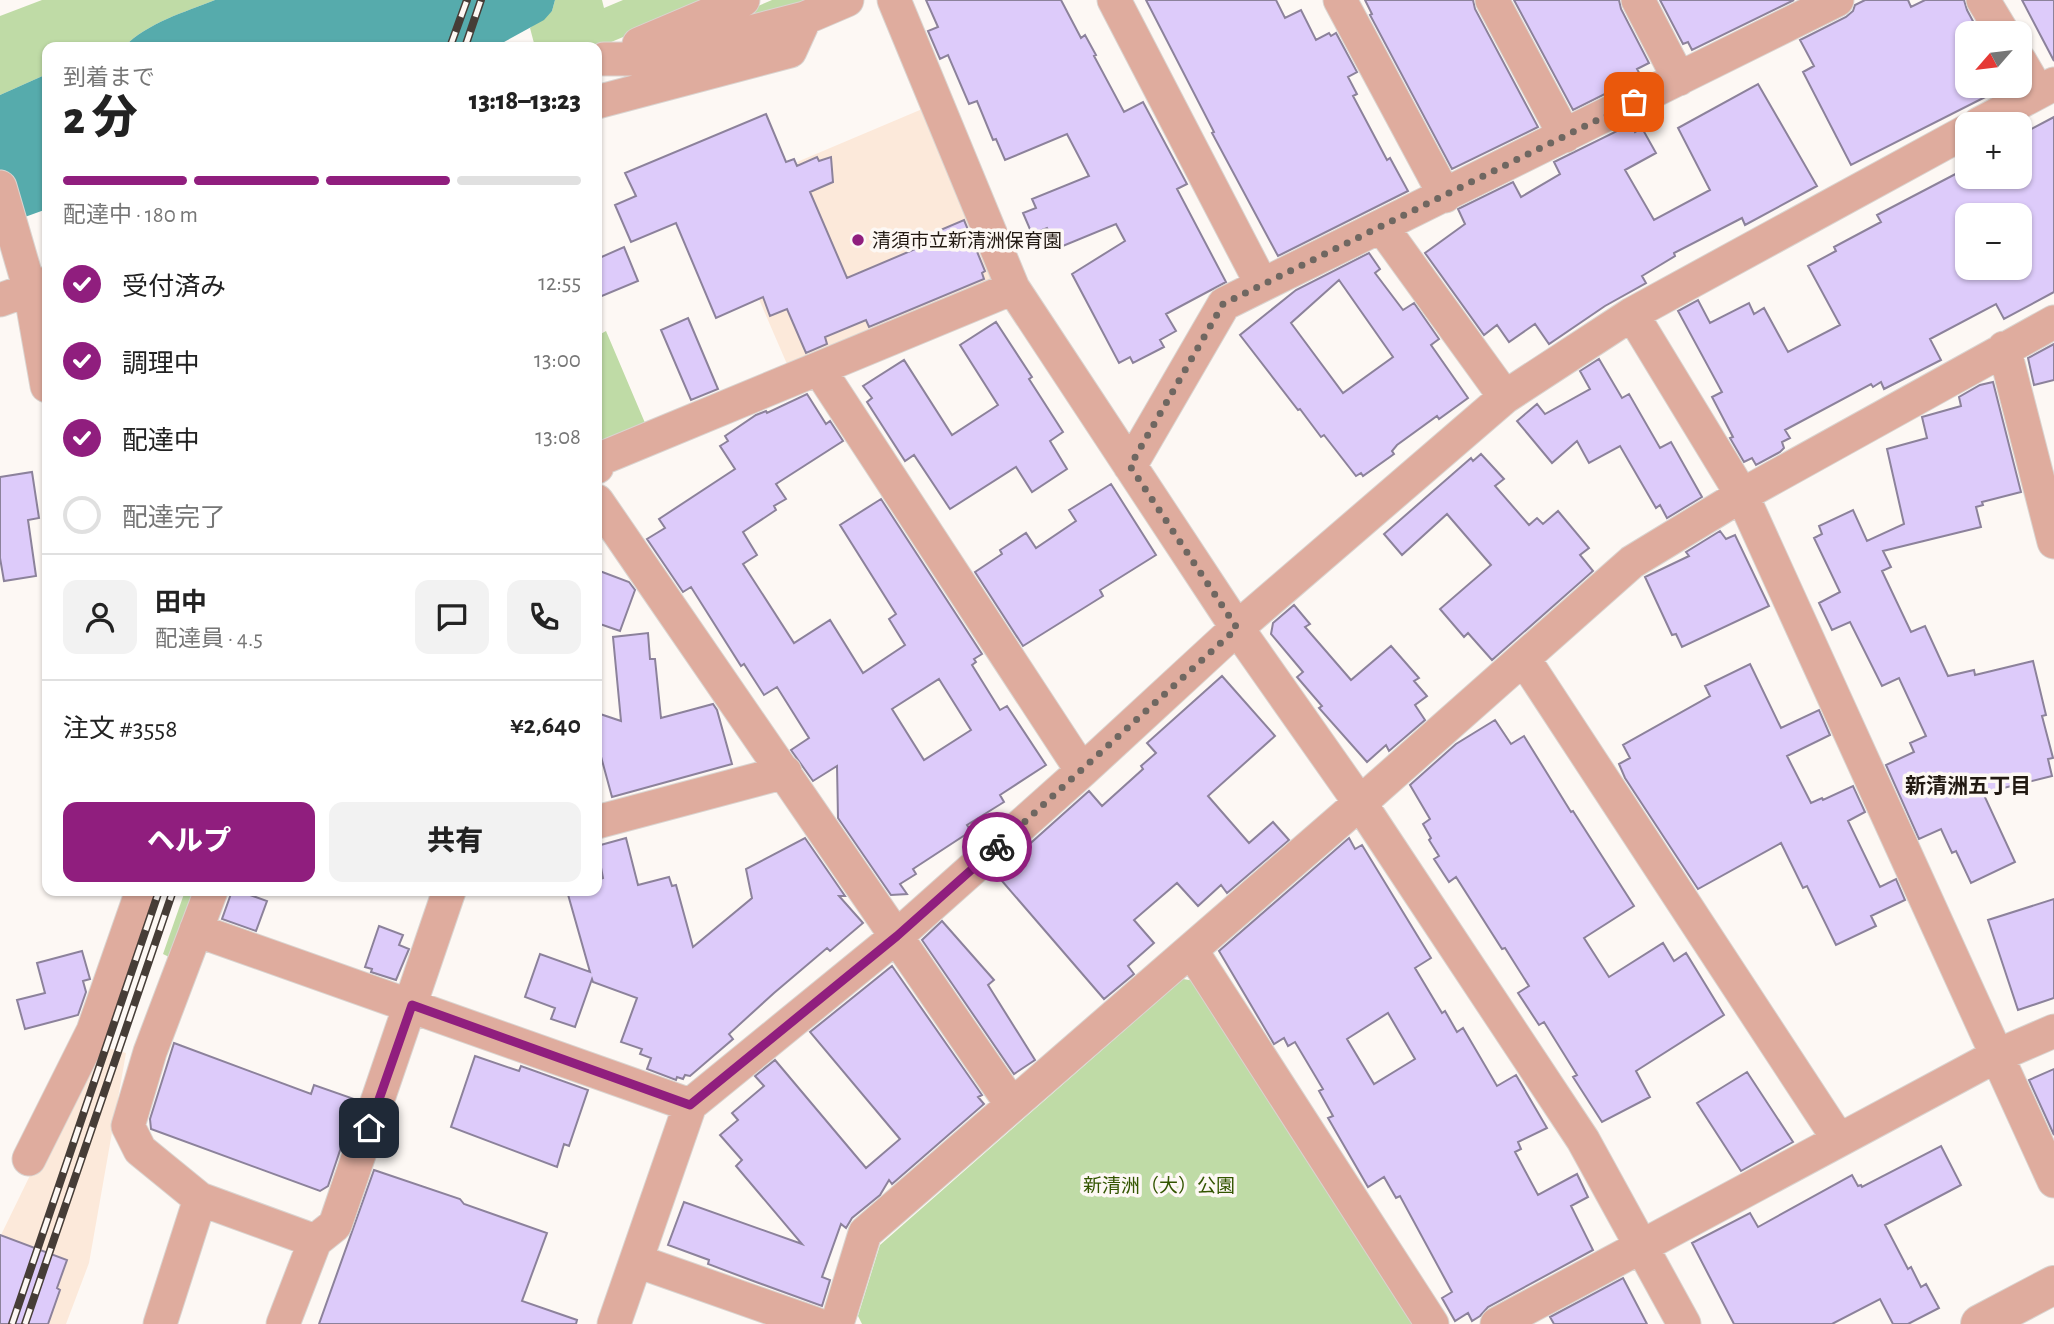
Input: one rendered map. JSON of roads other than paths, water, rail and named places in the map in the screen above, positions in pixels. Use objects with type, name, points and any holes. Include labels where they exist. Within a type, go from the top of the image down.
[{"type":"street","points":[[602,59],[744,0]]},
{"type":"street","points":[[602,60],[647,59],[805,18],[847,0]]},
{"type":"street","points":[[894,0],[1013,289],[1237,628],[1360,803],[1583,1140],[1684,1324]]},
{"type":"street","points":[[1114,0],[1262,285]]},
{"type":"street","points":[[1340,0],[1445,196]]},
{"type":"street","points":[[1492,0],[1565,136]]},
{"type":"street","points":[[1638,0],[1679,79]]},
{"type":"street","points":[[1130,466],[1223,304],[1679,79],[1800,8],[1837,0]]},
{"type":"street","points":[[1983,0],[1996,21]]},
{"type":"street","points":[[602,101],[790,51],[805,18]]},
{"type":"street","points":[[2001,112],[2046,88],[2032,73]]},
{"type":"street","points":[[614,1324],[690,1105],[897,936],[1237,628],[1504,397],[1632,314],[1955,138]]},
{"type":"street","points":[[0,187],[42,363]]},
{"type":"street","points":[[1382,227],[1504,397]]},
{"type":"street","points":[[602,458],[1013,289]]},
{"type":"street","points":[[1632,314],[1742,495],[2054,1181]]},
{"type":"street","points":[[837,1324],[865,1233],[1360,803],[1632,562],[1742,495],[2054,322]]},
{"type":"street","points":[[2004,348],[2054,542]]},
{"type":"street","points":[[819,369],[1082,771]]},
{"type":"street","points":[[602,508],[1012,1105]]},
{"type":"street","points":[[1524,659],[1839,1140]]},
{"type":"street","points":[[602,821],[785,772]]},
{"type":"street","points":[[29,1159],[93,1031],[138,896]]},
{"type":"street","points":[[209,896],[150,1052],[128,1126],[140,1150],[200,1199],[315,1241]]},
{"type":"street","points":[[283,1324],[315,1241],[335,1226],[447,896]]},
{"type":"street","points":[[196,930],[690,1105]]},
{"type":"street","points":[[1191,950],[1433,1324]]},
{"type":"street","points":[[1497,1324],[1996,1056],[2054,1031]]},
{"type":"street","points":[[160,1324],[200,1199]]},
{"type":"street","points":[[637,1261],[816,1324]]},
{"type":"street","points":[[1980,1324],[2054,1285]]},
{"type":"water","points":[[215,0],[555,0],[552,11],[544,20],[504,42],[130,42],[144,31]]},
{"type":"water","points":[[42,76],[42,211],[0,226],[0,95]]},
{"type":"railway","points":[[452,42],[467,0]]},
{"type":"railway","points":[[467,42],[481,0]]},
{"type":"railway","points":[[12,1324],[157,896]]},
{"type":"railway","points":[[25,1324],[171,896]]},
{"type":"place","name":"清須市立新清洲保育園","points":[[858,240]]},
{"type":"district","name":"新清洲五丁目","points":[[1968,786]]},
{"type":"park label","name":"新清洲（大）公園","points":[[1159,1185]]}]
